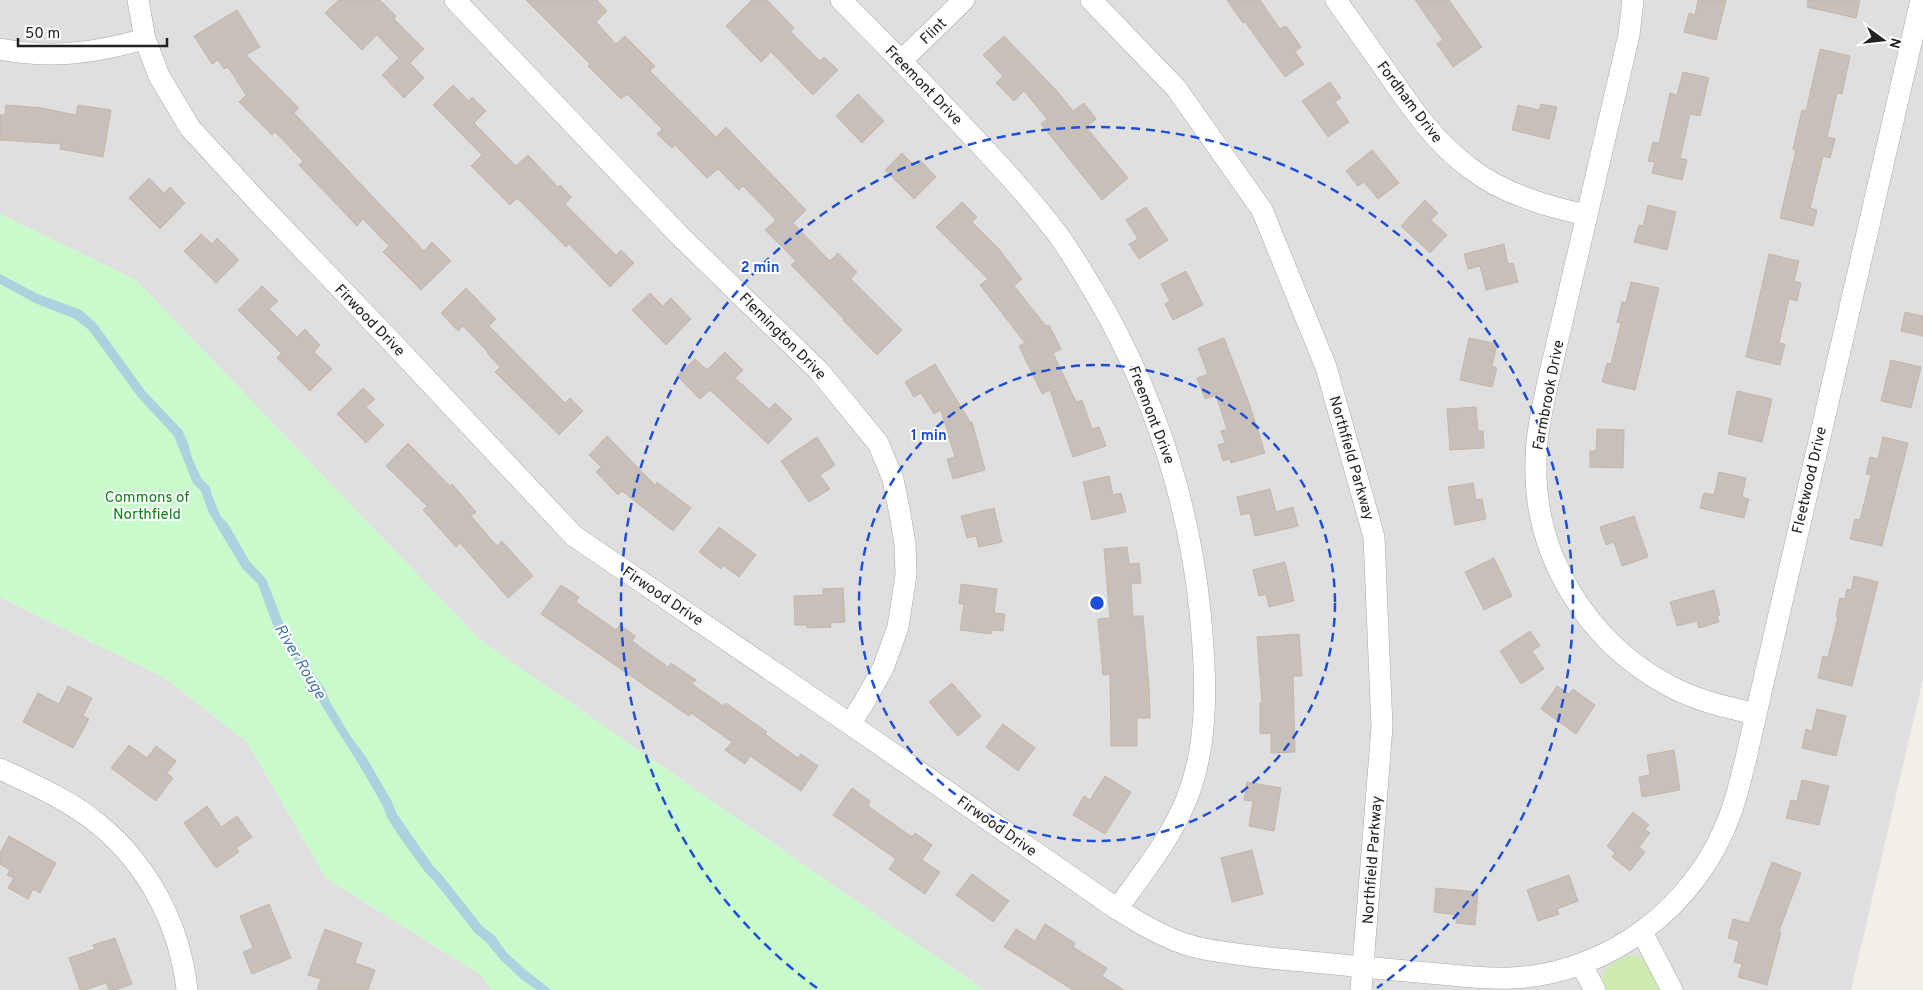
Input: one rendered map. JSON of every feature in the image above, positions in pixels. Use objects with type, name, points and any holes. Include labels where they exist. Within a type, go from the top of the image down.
[{"type":"street","name":"Firwood Drive","points":[[138,0],[145,39],[159,76],[190,128],[574,536],[1143,925],[1171,939],[1208,950],[1364,967]]},
{"type":"street","name":"Flemington Drive","points":[[455,0],[680,236],[820,371],[878,443],[893,479],[905,544],[906,575],[898,627],[883,668],[850,724]]},
{"type":"street","name":"Freemont Drive","points":[[842,0],[1029,199],[1060,238],[1123,343],[1139,378],[1166,449],[1180,496],[1194,563],[1202,626],[1204,703],[1200,746],[1194,776],[1177,821],[1117,909]]},
{"type":"street","name":"Flint","points":[[901,61],[964,0]]},
{"type":"street","name":"Northfield Parkway","points":[[1091,0],[1176,88],[1262,210],[1326,367],[1374,537],[1382,727],[1361,990]]},
{"type":"street","name":"Fordham Drive","points":[[1336,0],[1412,109],[1447,149],[1472,170],[1519,195],[1541,204],[1586,215]]},
{"type":"street","name":"Farmbrook Drive","points":[[1633,0],[1629,35],[1546,386],[1536,461],[1538,494],[1543,525],[1555,562],[1568,589],[1586,617],[1627,658],[1667,685],[1691,696],[1756,714]]},
{"type":"street","name":"Fleetwood Drive","points":[[1364,967],[1486,978],[1511,978],[1545,974],[1581,964],[1604,954],[1642,932],[1668,910],[1689,888],[1718,842],[1730,816],[1756,714],[1921,0]]},
{"type":"street","points":[[0,49],[27,54],[64,55],[94,52],[145,39]]},
{"type":"street","points":[[0,769],[82,812],[128,853],[155,892],[171,923],[181,955],[188,990]]},
{"type":"street","points":[[1642,932],[1672,990]]},
{"type":"street","points":[[1581,964],[1595,990]]},
{"type":"shaded area","points":[[0,0],[1923,0],[1923,679],[1851,990],[984,990],[480,640],[136,280],[0,214]]},
{"type":"shaded area","points":[[0,597],[165,678],[247,742],[326,878],[481,975],[492,990],[0,990]]},
{"type":"green space","name":"Commons of Northfield","points":[[0,214],[136,280],[480,640],[984,990],[492,990],[481,975],[326,878],[247,742],[165,678],[0,597]]},
{"type":"green space","points":[[1630,955],[1641,958],[1646,962],[1661,990],[1606,990],[1603,983],[1604,971],[1612,964]]},
{"type":"water","name":"River Rouge","points":[[0,274],[38,294],[81,310],[96,323],[145,391],[182,430],[192,458],[201,478],[210,487],[221,517],[228,524],[250,562],[266,579],[284,625],[309,667],[325,689],[330,702],[349,734],[366,757],[397,814],[433,866],[482,926],[494,935],[507,953],[551,990],[537,990],[521,979],[500,959],[487,943],[475,933],[425,872],[399,836],[316,693],[275,630],[258,584],[242,568],[209,513],[201,491],[193,483],[174,436],[138,397],[89,330],[75,319],[35,303],[0,284]]},
{"type":"building","points":[[339,0],[380,0],[396,16],[394,19],[424,49],[410,63],[424,78],[404,98],[382,75],[399,58],[377,35],[362,50],[325,13]]},
{"type":"building","points":[[526,0],[597,0],[607,11],[596,22],[616,44],[625,36],[655,66],[650,71],[716,137],[726,127],[806,210],[793,223],[830,261],[838,253],[857,272],[851,279],[902,330],[877,355],[791,265],[796,261],[765,230],[776,220],[743,186],[739,190],[718,169],[707,178],[675,145],[672,148],[657,134],[662,129],[627,94],[621,99],[588,66],[590,64]]},
{"type":"building","points":[[752,0],[767,0],[794,28],[791,32],[820,61],[824,57],[838,70],[813,95],[771,52],[761,62],[726,26]]},
{"type":"building","points":[[1227,0],[1260,0],[1280,29],[1286,26],[1301,47],[1295,52],[1304,64],[1285,77]]},
{"type":"building","points":[[1415,0],[1449,0],[1482,47],[1453,67],[1437,44],[1443,40]]},
{"type":"building","points":[[1698,0],[1726,0],[1716,40],[1684,32],[1689,13],[1695,15]]},
{"type":"building","points":[[1808,0],[1860,0],[1856,18],[1807,7]]},
{"type":"building","points":[[237,10],[260,47],[246,55],[299,108],[294,113],[424,251],[432,242],[451,261],[421,290],[383,252],[389,246],[363,219],[357,226],[299,165],[303,161],[275,132],[272,135],[239,102],[246,95],[228,67],[224,69],[218,60],[212,64],[194,36]]},
{"type":"building","points":[[1004,36],[1057,91],[1073,111],[1084,103],[1096,119],[1086,127],[1128,178],[1102,200],[1041,124],[1047,119],[1024,91],[1014,101],[996,83],[1003,76],[983,55]]},
{"type":"building","points":[[1820,49],[1850,56],[1842,94],[1837,93],[1827,137],[1835,139],[1830,158],[1823,156],[1810,208],[1817,210],[1813,226],[1780,218],[1796,150],[1793,149],[1802,110],[1806,111]]},
{"type":"building","points":[[1683,72],[1709,78],[1700,116],[1690,114],[1680,158],[1687,160],[1682,180],[1652,173],[1655,162],[1648,161],[1653,142],[1659,143],[1670,93],[1677,95]]},
{"type":"building","points":[[1330,82],[1341,98],[1335,102],[1349,122],[1328,137],[1302,101]]},
{"type":"building","points":[[453,85],[469,101],[472,97],[486,111],[474,123],[516,166],[528,155],[558,187],[560,185],[571,197],[565,204],[616,255],[621,250],[634,263],[610,287],[569,244],[566,247],[517,198],[510,205],[471,166],[482,155],[433,105]]},
{"type":"building","points":[[858,94],[884,121],[862,143],[836,116]]},
{"type":"building","points":[[1541,104],[1557,107],[1549,139],[1512,130],[1518,105],[1539,110]]},
{"type":"building","points":[[6,105],[42,108],[76,115],[78,105],[111,110],[103,157],[60,149],[61,144],[0,140],[0,115],[5,115]]},
{"type":"building","points":[[1372,150],[1399,183],[1378,199],[1364,182],[1358,186],[1346,171]]},
{"type":"building","points":[[902,153],[914,165],[920,160],[936,177],[914,199],[885,170]]},
{"type":"building","points":[[149,178],[164,193],[170,187],[185,203],[160,229],[129,198]]},
{"type":"building","points":[[1425,200],[1438,213],[1431,220],[1447,235],[1430,253],[1401,226]]},
{"type":"building","points":[[962,202],[977,217],[972,222],[998,248],[1022,279],[1014,286],[1046,326],[1049,325],[1061,349],[1053,353],[1076,402],[1082,400],[1092,429],[1099,427],[1106,446],[1073,457],[1050,390],[1042,394],[1019,346],[1025,343],[980,285],[988,279],[936,227]]},
{"type":"building","points":[[1648,205],[1676,212],[1667,250],[1634,242],[1639,225],[1643,226]]},
{"type":"building","points":[[1146,207],[1168,240],[1139,259],[1129,244],[1138,239],[1126,220]]},
{"type":"building","points":[[201,234],[212,244],[217,238],[239,260],[216,283],[184,251]]},
{"type":"building","points":[[1504,244],[1508,264],[1513,263],[1518,282],[1486,290],[1480,266],[1468,269],[1464,254]]},
{"type":"building","points":[[1769,254],[1799,261],[1794,281],[1801,283],[1797,301],[1789,299],[1779,343],[1785,344],[1780,365],[1746,357]]},
{"type":"building","points":[[1186,271],[1203,305],[1173,320],[1165,304],[1170,301],[1161,284]]},
{"type":"building","points":[[1631,282],[1659,288],[1635,390],[1602,382],[1607,363],[1611,364],[1621,323],[1617,322],[1622,302],[1626,303]]},
{"type":"building","points":[[262,286],[278,301],[269,309],[297,337],[305,329],[320,345],[314,352],[332,369],[310,391],[277,358],[281,353],[238,310]]},
{"type":"building","points":[[466,288],[496,319],[489,326],[565,403],[570,398],[583,411],[559,435],[495,372],[500,367],[463,326],[458,331],[441,313]]},
{"type":"building","points":[[650,293],[663,306],[671,298],[691,319],[666,345],[632,310]]},
{"type":"building","points":[[1905,312],[1923,316],[1923,336],[1901,331]]},
{"type":"building","points":[[1224,338],[1250,406],[1265,453],[1231,463],[1230,459],[1223,461],[1218,445],[1225,443],[1221,431],[1227,429],[1216,395],[1205,399],[1197,378],[1208,374],[1198,348]]},
{"type":"building","points":[[1469,338],[1497,344],[1492,366],[1497,368],[1492,387],[1460,380]]},
{"type":"building","points":[[725,352],[743,370],[735,378],[769,409],[775,403],[792,419],[768,444],[710,390],[700,399],[677,376],[695,359],[707,370]]},
{"type":"building","points":[[1891,360],[1921,367],[1911,408],[1881,401]]},
{"type":"building","points":[[935,364],[970,422],[972,422],[985,470],[953,479],[947,459],[955,457],[941,410],[934,414],[921,393],[914,397],[905,382]]},
{"type":"building","points":[[363,388],[375,399],[366,407],[384,425],[366,443],[337,414]]},
{"type":"building","points":[[1737,391],[1772,399],[1762,442],[1728,434]]},
{"type":"building","points":[[1476,407],[1478,431],[1483,431],[1484,448],[1450,450],[1447,409]]},
{"type":"building","points":[[1597,429],[1624,430],[1623,468],[1590,467],[1590,451],[1596,451]]},
{"type":"building","points":[[607,436],[655,485],[657,482],[691,508],[673,531],[622,491],[618,495],[596,472],[601,467],[589,455]]},
{"type":"building","points":[[817,437],[835,465],[820,475],[830,489],[809,502],[781,461]]},
{"type":"building","points":[[1883,437],[1908,443],[1882,546],[1850,539],[1855,519],[1860,520],[1871,475],[1866,474],[1870,457],[1878,459]]},
{"type":"building","points":[[408,443],[450,486],[452,484],[476,512],[471,516],[497,546],[502,541],[533,576],[508,598],[460,543],[456,547],[423,510],[427,506],[386,466]]},
{"type":"building","points":[[1719,472],[1746,478],[1742,497],[1749,499],[1744,518],[1700,508],[1704,493],[1714,495]]},
{"type":"building","points":[[1109,476],[1113,495],[1121,493],[1126,512],[1092,520],[1083,482]]},
{"type":"building","points":[[1473,483],[1476,500],[1482,499],[1486,519],[1455,525],[1448,487]]},
{"type":"building","points":[[1270,489],[1276,512],[1293,507],[1298,526],[1255,536],[1250,513],[1241,515],[1237,497]]},
{"type":"building","points":[[994,508],[1002,542],[979,547],[976,536],[967,538],[961,516]]},
{"type":"building","points":[[1634,516],[1648,557],[1622,566],[1614,542],[1606,545],[1600,527]]},
{"type":"building","points":[[719,527],[756,555],[739,577],[724,566],[721,569],[699,552]]},
{"type":"building","points":[[1127,547],[1129,564],[1139,563],[1141,583],[1131,584],[1133,616],[1143,616],[1150,718],[1137,718],[1137,746],[1111,746],[1110,674],[1103,675],[1098,619],[1110,618],[1104,549]]},
{"type":"building","points":[[1494,558],[1512,596],[1484,610],[1465,572]]},
{"type":"building","points":[[1285,562],[1294,601],[1269,607],[1266,594],[1259,596],[1253,570]]},
{"type":"building","points":[[1854,576],[1878,582],[1852,686],[1818,678],[1823,656],[1828,657],[1838,617],[1836,616],[1840,598],[1845,599],[1847,589],[1851,590]]},
{"type":"building","points":[[961,584],[997,589],[994,613],[1005,614],[1003,631],[992,630],[991,634],[960,630],[964,604],[959,604]]},
{"type":"building","points":[[561,585],[579,597],[576,602],[616,630],[620,625],[635,636],[632,641],[668,667],[671,663],[696,680],[692,684],[723,706],[726,703],[767,732],[765,734],[798,758],[801,754],[818,766],[801,791],[750,756],[745,764],[725,750],[732,742],[691,713],[689,716],[541,614]]},
{"type":"building","points":[[843,588],[845,622],[830,623],[831,627],[807,628],[807,625],[795,625],[794,596],[823,595],[823,589]]},
{"type":"building","points":[[1714,590],[1720,615],[1717,616],[1719,622],[1699,628],[1697,621],[1677,626],[1670,602]]},
{"type":"building","points":[[1530,631],[1540,646],[1532,651],[1544,669],[1521,684],[1500,651]]},
{"type":"building","points":[[1299,634],[1302,676],[1293,676],[1295,752],[1271,753],[1271,733],[1260,734],[1260,703],[1262,703],[1257,637]]},
{"type":"building","points":[[952,683],[981,716],[958,736],[929,702]]},
{"type":"building","points":[[68,686],[92,698],[83,716],[89,719],[73,748],[23,722],[38,693],[59,704]]},
{"type":"building","points":[[1557,686],[1569,694],[1573,689],[1595,705],[1576,734],[1541,709]]},
{"type":"building","points":[[1817,709],[1846,716],[1836,756],[1802,748],[1806,729],[1812,731]]},
{"type":"building","points":[[1003,724],[1035,748],[1018,771],[986,747]]},
{"type":"building","points":[[129,745],[147,758],[156,746],[176,761],[167,773],[173,778],[156,801],[111,768]]},
{"type":"building","points":[[1674,750],[1680,790],[1642,797],[1639,777],[1650,775],[1647,755]]},
{"type":"building","points":[[1105,776],[1131,792],[1105,834],[1073,815],[1084,796],[1090,800]]},
{"type":"building","points":[[1802,780],[1829,786],[1819,825],[1786,818],[1791,800],[1797,801]]},
{"type":"building","points":[[1247,782],[1281,788],[1274,831],[1249,826],[1253,801],[1244,800]]},
{"type":"building","points":[[852,788],[870,801],[868,806],[912,837],[915,833],[932,845],[922,860],[940,872],[925,894],[889,869],[896,859],[833,815]]},
{"type":"building","points":[[207,806],[221,827],[237,816],[252,837],[236,848],[239,852],[216,868],[184,823]]},
{"type":"building","points":[[1633,812],[1649,825],[1645,829],[1650,833],[1639,847],[1645,852],[1630,871],[1612,857],[1615,853],[1607,846]]},
{"type":"building","points":[[9,836],[56,863],[40,893],[33,889],[28,899],[8,888],[14,878],[7,875],[10,870],[0,864],[0,853]]},
{"type":"building","points":[[1252,850],[1263,894],[1232,902],[1221,858]]},
{"type":"building","points":[[1772,862],[1801,873],[1779,931],[1781,932],[1767,985],[1738,977],[1742,964],[1734,962],[1739,941],[1728,938],[1733,919],[1749,923]]},
{"type":"building","points":[[972,874],[1009,901],[993,922],[956,895]]},
{"type":"building","points":[[1569,875],[1578,901],[1557,909],[1559,914],[1538,921],[1527,890]]},
{"type":"building","points":[[1436,888],[1478,892],[1475,925],[1456,923],[1457,915],[1434,912]]},
{"type":"building","points":[[269,904],[291,958],[252,974],[243,952],[253,948],[240,916]]},
{"type":"building","points":[[1045,924],[1075,943],[1073,947],[1107,968],[1102,976],[1124,990],[1073,990],[1004,947],[1016,929],[1035,941]]},
{"type":"building","points":[[325,929],[362,943],[355,963],[375,970],[368,990],[317,990],[321,979],[308,975]]},
{"type":"building","points":[[115,938],[132,984],[115,990],[109,990],[106,983],[80,990],[69,958],[95,949],[93,945]]}]
